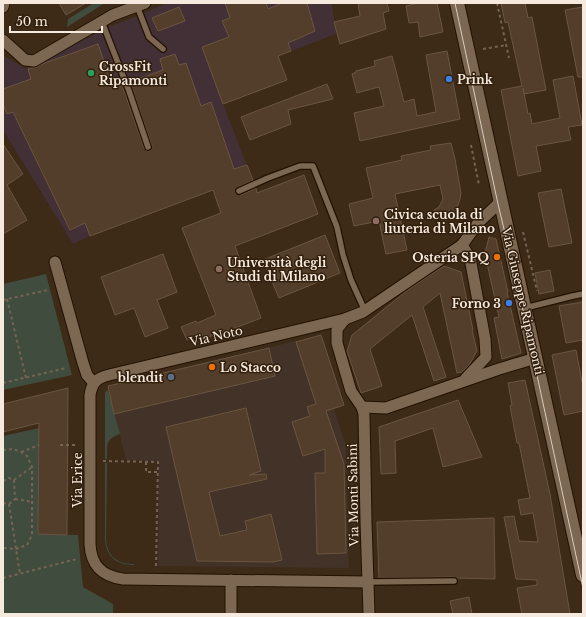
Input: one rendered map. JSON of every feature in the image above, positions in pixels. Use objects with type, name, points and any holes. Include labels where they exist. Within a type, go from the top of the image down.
[{"type":"street","points":[[3,7],[4,3]]},
{"type":"street","name":"Via Giuseppe Ripamonti","points":[[457,3],[583,575]]},
{"type":"street","points":[[3,40],[25,60],[34,61],[113,16],[141,4]]},
{"type":"street","name":"Via Noto","points":[[94,382],[101,377],[345,319],[365,311],[462,245],[478,224],[498,204],[499,198]]},
{"type":"street","points":[[462,245],[470,258],[485,338],[486,357],[464,380]]},
{"type":"street","points":[[55,262],[82,363],[87,375],[94,382]]},
{"type":"street","points":[[345,319],[336,329],[336,343],[351,391],[362,407],[386,408],[464,380],[536,358]]},
{"type":"street","name":"Via Erice","points":[[94,382],[90,395],[90,544],[92,557],[97,566],[102,572],[109,576],[123,579],[231,580]]},
{"type":"street","name":"Via Monti Sabini","points":[[362,407],[364,414],[369,614]]},
{"type":"street","points":[[231,614],[231,580],[368,582]]},
{"type":"lane","points":[[141,4],[149,37],[163,49]]},
{"type":"lane","points":[[102,22],[129,91],[148,147]]},
{"type":"lane","points":[[239,191],[300,166],[313,166],[336,227],[351,280],[365,311]]},
{"type":"lane","points":[[524,308],[583,294]]},
{"type":"lane","points":[[368,582],[454,581]]},
{"type":"path","points":[[497,3],[509,58]]},
{"type":"path","points":[[483,49],[506,45]]},
{"type":"path","points":[[471,145],[479,185]]},
{"type":"path","points":[[524,232],[537,291]]},
{"type":"path","points":[[3,300],[48,290]]},
{"type":"path","points":[[7,299],[26,378]]},
{"type":"path","points":[[3,384],[66,368]]},
{"type":"path","points":[[21,452],[39,445]]},
{"type":"path","points":[[60,445],[77,445]]},
{"type":"path","points":[[3,450],[13,449],[21,452],[27,456],[32,468],[32,535],[27,545],[16,549],[3,547]]},
{"type":"path","points":[[103,461],[158,462],[156,567]]},
{"type":"path","points":[[146,462],[146,472],[158,472]]},
{"type":"path","points":[[14,480],[32,468]]},
{"type":"path","points":[[3,481],[9,478],[14,480]]},
{"type":"path","points":[[14,480],[15,499]]},
{"type":"path","points":[[3,503],[9,504],[15,499],[32,502]]},
{"type":"path","points":[[9,504],[20,574]]},
{"type":"path","points":[[3,578],[77,559]]},
{"type":"shaded area","points":[[167,3],[332,3],[336,34],[278,56],[223,104],[251,176],[90,236],[73,244],[3,130],[3,55],[26,69],[111,26]]},
{"type":"shaded area","points":[[321,335],[344,405],[334,409],[346,446],[349,568],[158,566],[159,461],[126,460],[108,386]]},
{"type":"green space","points":[[94,3],[105,3],[67,27],[68,19]]},
{"type":"green space","points":[[46,274],[72,375],[3,390],[3,284]]},
{"type":"green space","points":[[108,390],[120,434],[111,438],[109,441],[107,446],[107,459],[105,459],[105,393]]},
{"type":"green space","points":[[39,428],[38,534],[78,535],[83,587],[113,604],[113,614],[3,614],[3,436]]},
{"type":"green space","points":[[105,463],[107,463],[106,539],[108,550],[118,561],[134,565],[128,565],[118,562],[110,555],[108,551],[106,545]]},
{"type":"building","points":[[59,3],[86,3],[66,15]]},
{"type":"building","points":[[225,3],[266,3],[268,9],[282,3],[307,3],[315,31],[288,43],[291,51],[278,56],[287,80],[223,104],[202,47],[229,37],[222,21],[230,18]]},
{"type":"building","points":[[358,3],[387,3],[389,11],[383,13],[386,29],[340,44],[334,22],[360,16]]},
{"type":"building","points":[[419,3],[437,3],[443,32],[420,37],[418,22],[409,23],[406,6]]},
{"type":"building","points":[[501,3],[525,3],[528,18],[532,17],[546,90],[524,94],[528,114],[530,113],[532,124],[560,118],[553,80],[573,76],[582,125],[568,127],[571,140],[536,146],[541,171],[518,176],[501,90],[522,86],[508,22],[505,23]]},
{"type":"building","points":[[179,7],[185,21],[158,31],[152,18]]},
{"type":"building","points":[[583,7],[583,77],[578,77],[565,10]]},
{"type":"building","points":[[98,44],[113,87],[122,85],[146,150],[151,150],[152,146],[130,82],[163,70],[160,59],[175,54],[179,65],[186,63],[201,106],[211,102],[234,169],[247,165],[253,180],[236,188],[236,194],[241,195],[256,188],[257,193],[304,175],[318,214],[235,246],[261,318],[203,339],[202,335],[187,340],[181,327],[196,321],[197,323],[216,315],[182,228],[221,213],[213,190],[90,236],[85,223],[70,230],[13,112],[7,114],[3,104],[3,89],[31,79],[28,69]]},
{"type":"building","points":[[447,51],[460,119],[360,141],[354,113],[384,106],[379,87],[357,93],[352,74],[356,71],[375,66],[374,61],[392,56],[404,102],[414,99],[417,116],[436,112],[426,55]]},
{"type":"building","points":[[327,84],[333,99],[288,110],[291,124],[250,140],[241,117]]},
{"type":"building","points":[[451,143],[461,193],[457,208],[452,216],[444,222],[434,210],[439,207],[443,199],[440,185],[395,194],[407,250],[386,254],[379,221],[354,226],[349,204],[373,198],[366,168],[402,160],[401,156],[431,150],[430,146]]},
{"type":"building","points":[[3,144],[23,174],[7,185],[27,220],[3,234]]},
{"type":"building","points":[[561,189],[572,243],[549,247],[538,193]]},
{"type":"building","points":[[325,235],[340,273],[279,298],[263,260]]},
{"type":"building","points":[[489,237],[496,239],[521,353],[502,359],[494,318],[499,317],[486,259],[484,257]]},
{"type":"building","points":[[163,254],[177,292],[157,300],[168,328],[145,337],[134,308],[115,315],[101,277]]},
{"type":"building","points":[[444,266],[461,272],[477,351],[469,365],[462,372],[457,373],[440,293],[423,307],[446,377],[434,381],[412,315],[370,349],[382,386],[361,393],[347,351],[352,335],[409,289]]},
{"type":"building","points":[[550,270],[554,291],[539,294],[535,273]]},
{"type":"building","points":[[583,302],[583,340],[566,343],[559,306]]},
{"type":"building","points":[[321,335],[344,405],[326,411],[344,464],[346,553],[317,554],[315,473],[325,473],[325,449],[303,456],[292,422],[310,416],[307,407],[316,404],[296,342]]},
{"type":"building","points":[[269,348],[275,376],[114,414],[108,386]]},
{"type":"building","points":[[576,350],[583,387],[583,411],[564,415],[552,355]]},
{"type":"building","points":[[525,380],[550,494],[570,614],[522,614],[517,588],[537,585],[537,580],[516,579],[504,517],[514,516],[519,541],[538,542],[533,513],[521,515],[518,500],[530,498],[519,443],[517,443],[510,406],[512,405],[508,383]]},
{"type":"building","points":[[68,388],[67,535],[38,534],[39,423],[3,432],[3,404]]},
{"type":"building","points":[[458,400],[482,457],[443,467],[433,428],[395,441],[396,473],[381,474],[379,427]]},
{"type":"building","points":[[246,408],[261,471],[249,475],[266,474],[267,479],[209,492],[220,536],[247,530],[245,521],[271,514],[282,560],[273,562],[197,561],[166,427]]},
{"type":"building","points":[[494,518],[495,579],[454,577],[379,578],[377,522]]},
{"type":"building","points":[[469,597],[472,614],[453,614],[450,601]]},
{"type":"tram line","points":[[455,3],[583,588]]},
{"type":"place","name":"CrossFit Ripamonti","points":[[91,73]]},
{"type":"place","name":"Prink","points":[[449,79]]},
{"type":"place","name":"Civica scuola di liuteria di Milano","points":[[376,221]]},
{"type":"place","name":"Osteria SPQ","points":[[497,257]]},
{"type":"place","name":"Università degli Studi di Milano","points":[[219,269]]},
{"type":"place","name":"Forno 3","points":[[509,303]]},
{"type":"place","name":"Lo Stacco","points":[[212,367]]},
{"type":"place","name":"blendit","points":[[171,377]]}]
